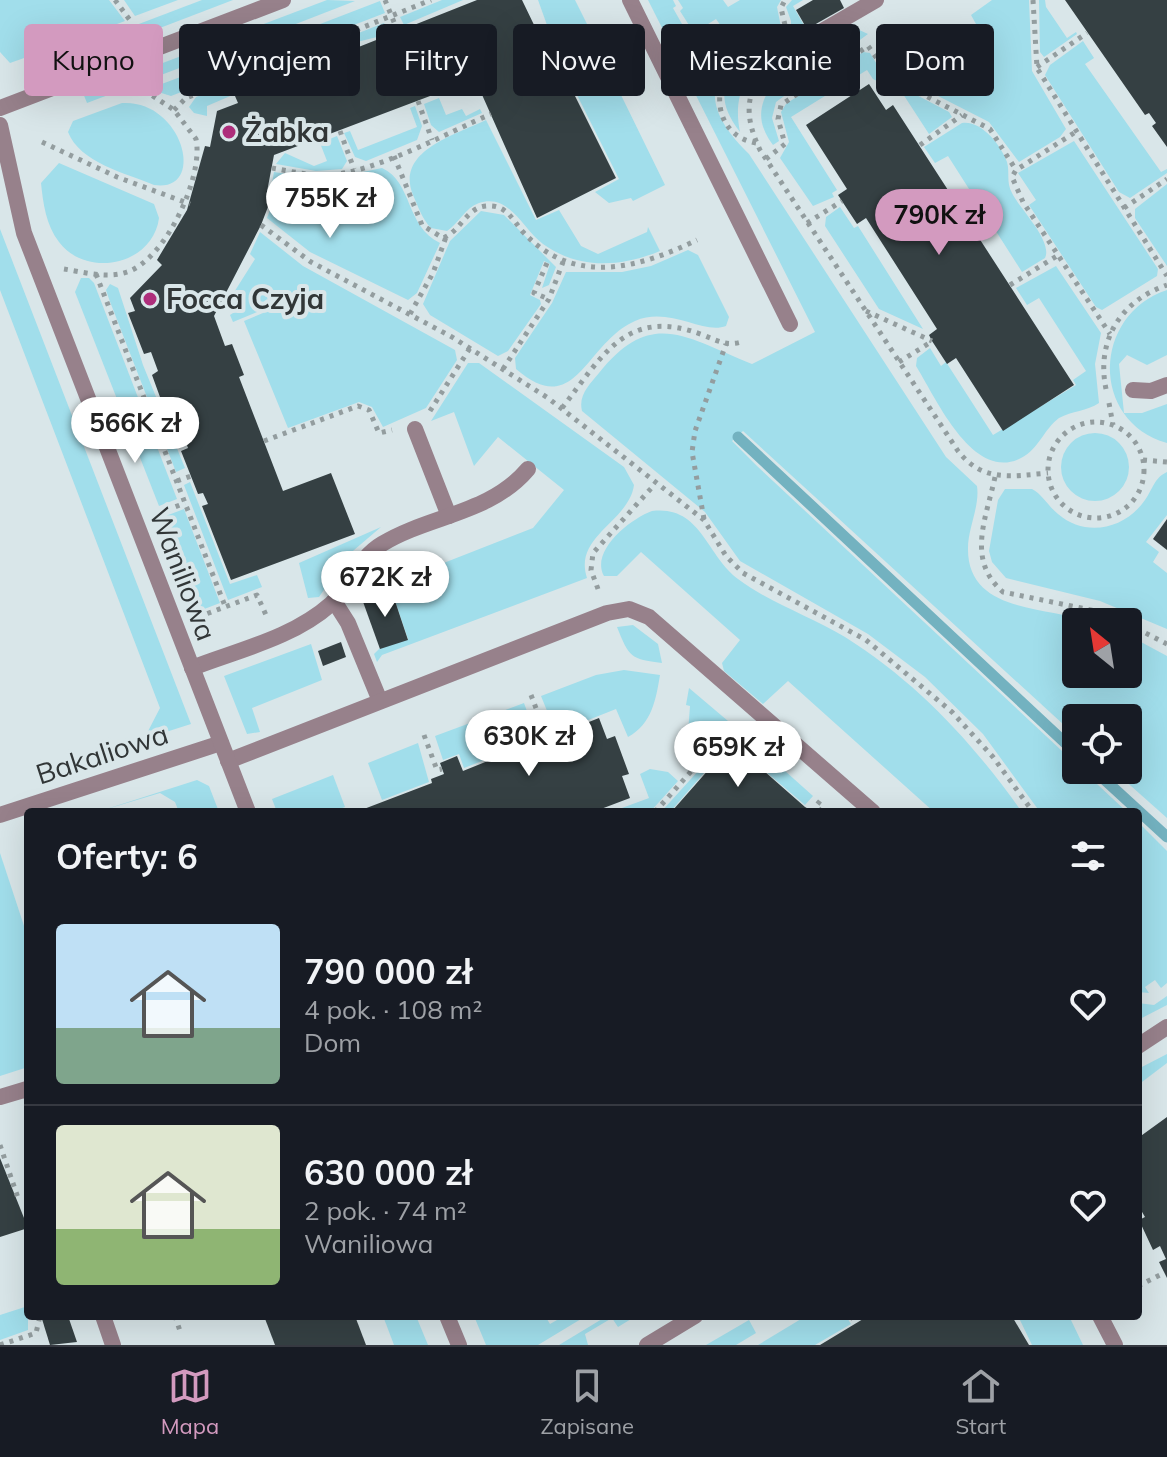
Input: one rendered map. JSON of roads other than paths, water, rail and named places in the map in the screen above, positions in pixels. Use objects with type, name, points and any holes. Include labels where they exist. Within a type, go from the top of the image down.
[{"type":"street","points":[[0,108],[283,0]]},
{"type":"street","points":[[630,0],[790,324]]},
{"type":"street","points":[[835,24],[876,0]]},
{"type":"street","name":"Waniliowa","points":[[0,125],[24,233],[246,808]]},
{"type":"street","points":[[1133,390],[1151,391],[1167,385]]},
{"type":"street","points":[[411,425],[449,516]]},
{"type":"street","points":[[192,668],[308,622],[334,601],[361,562],[378,546],[499,496],[528,469]]},
{"type":"street","points":[[334,601],[348,623],[380,701]]},
{"type":"street","points":[[228,761],[607,613],[634,610],[649,617],[687,649],[868,808]]},
{"type":"street","name":"Bakaliowa","points":[[0,815],[221,743]]},
{"type":"street","points":[[1142,1043],[1167,1027]]},
{"type":"street","points":[[0,1097],[24,1090]]},
{"type":"street","points":[[104,1320],[113,1345]]},
{"type":"street","points":[[449,1320],[459,1345]]},
{"type":"street","points":[[647,1345],[688,1320]]},
{"type":"street","points":[[1102,1320],[1115,1345]]},
{"type":"waterway","points":[[738,437],[1062,740]]},
{"type":"waterway","points":[[1109,784],[1135,808]]},
{"type":"waterway","points":[[1142,814],[1167,837]]},
{"type":"place","name":"Żabka","points":[[229,132]]},
{"type":"place","name":"Focca Czyja","points":[[150,299]]}]
